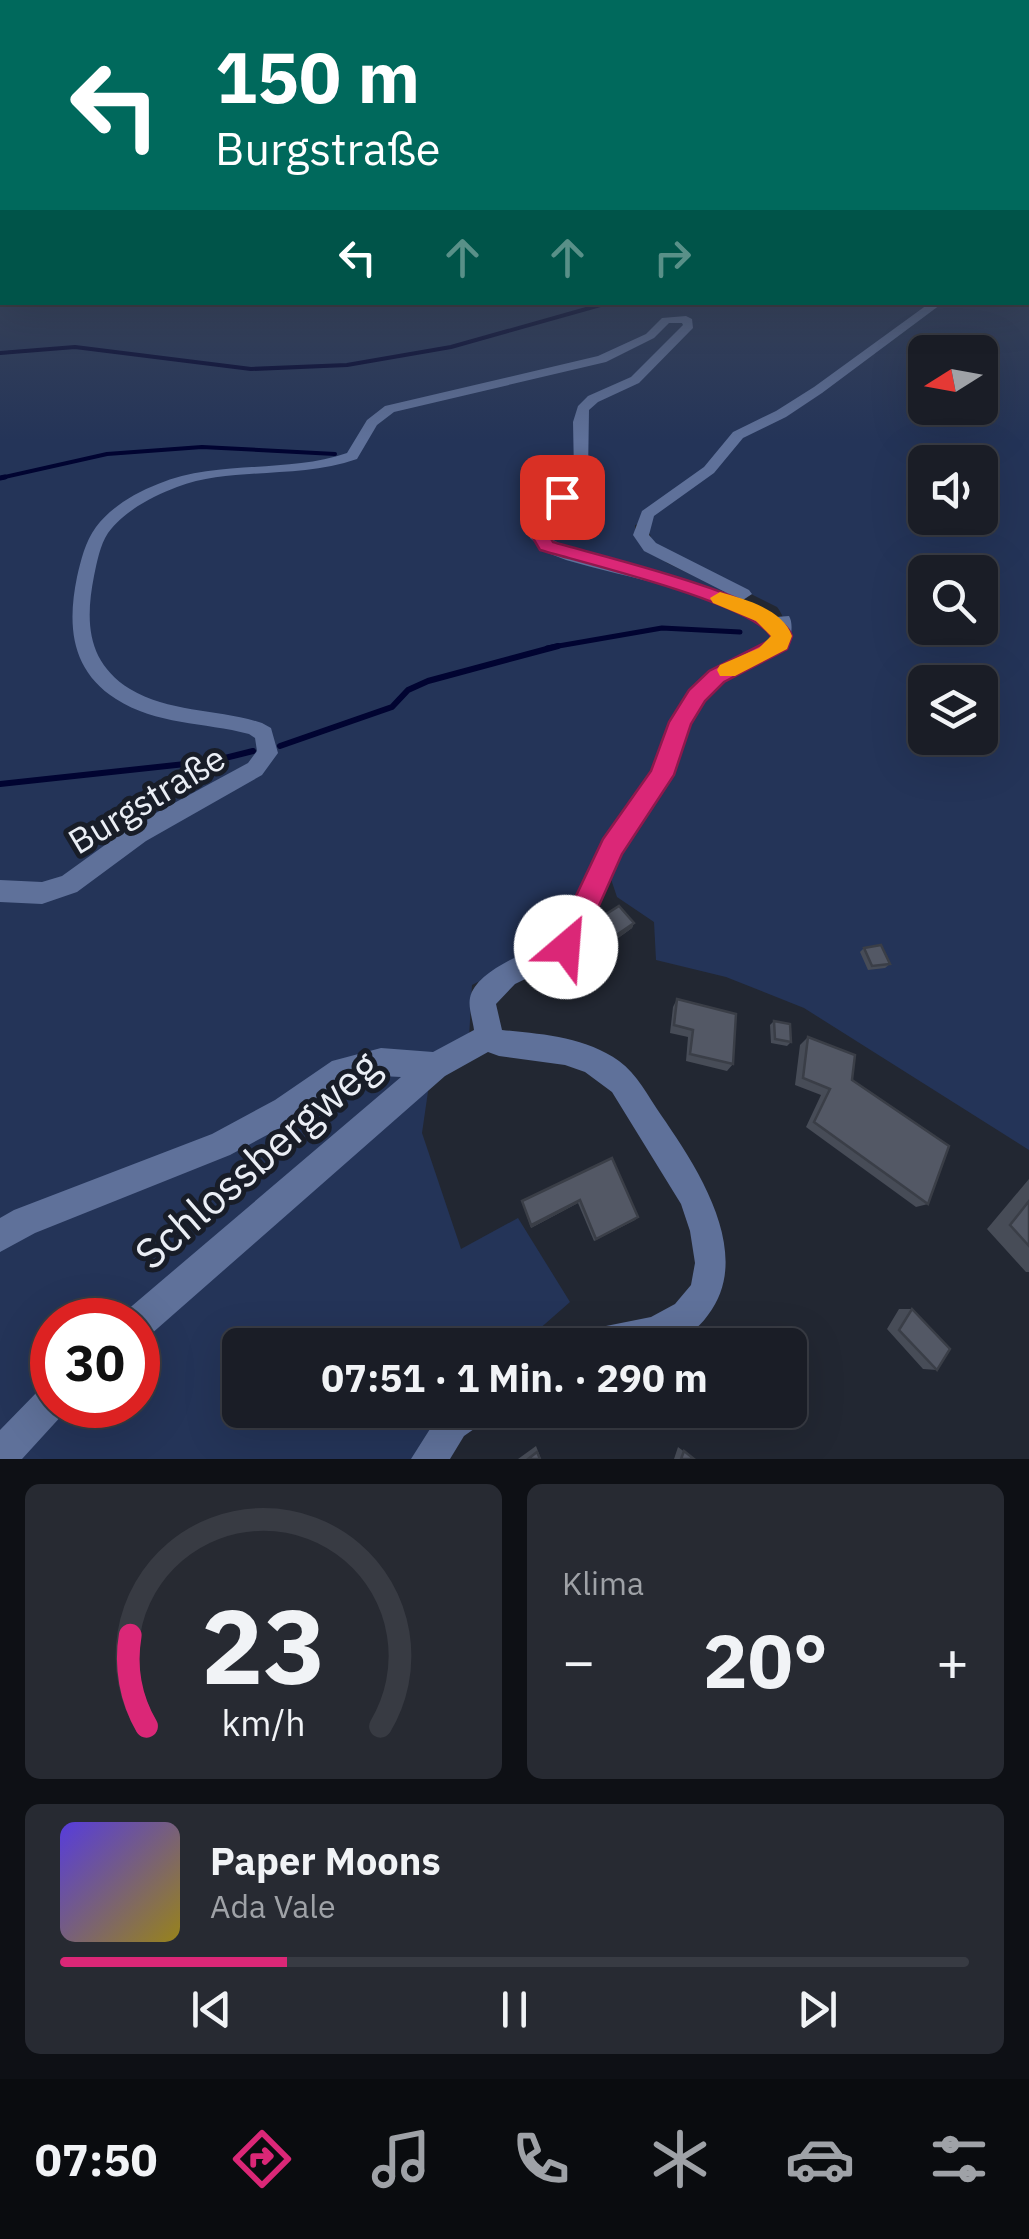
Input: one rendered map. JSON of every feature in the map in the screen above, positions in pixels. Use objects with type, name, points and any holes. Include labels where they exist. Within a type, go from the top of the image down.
[{"type":"street","points":[[662,1328],[689,1315],[708,1276],[708,1239],[702,1213],[686,1179],[610,1070],[575,1052],[499,1043],[490,1036],[482,1000],[506,975],[566,947],[576,934],[612,847],[662,775],[680,722],[697,696],[716,676],[780,644],[783,618],[774,608],[683,567],[650,547],[642,535],[642,522],[647,514],[709,470],[738,434],[806,398],[935,305]]},
{"type":"street","name":"Burgstraße","points":[[0,891],[42,892],[69,884],[138,834],[255,770],[268,752],[264,734],[255,728],[156,710],[120,692],[86,658],[77,623],[90,557],[100,533],[138,500],[176,482],[235,470],[312,468],[352,456],[372,423],[390,409],[602,358],[650,336],[666,320],[686,318],[689,326],[635,380],[593,399],[583,408],[582,474],[539,520],[538,538],[563,554],[719,598],[763,616],[780,628]]},
{"type":"street","name":"Schlossbergweg","points":[[160,1304],[436,1066],[490,1036]]},
{"type":"street","name":"Schlossbergweg","points":[[0,1236],[26,1221],[220,1145],[285,1110],[332,1076],[381,1062],[436,1066]]},
{"type":"street","points":[[0,1456],[30,1424]]},
{"type":"street","points":[[429,1459],[449,1428]]},
{"type":"shaded area","points":[[0,305],[1029,305],[1029,1150],[804,1008],[726,977],[656,960],[654,922],[617,897],[610,876],[701,701],[720,680],[780,650],[784,627],[777,607],[654,546],[646,523],[635,525],[635,535],[667,563],[769,612],[773,618],[773,637],[767,647],[708,676],[686,697],[648,779],[625,806],[601,848],[573,918],[551,945],[472,985],[469,1038],[433,1057],[422,1133],[461,1249],[518,1218],[570,1302],[540,1328],[222,1328],[222,1428],[438,1428],[418,1459],[0,1459]]},
{"type":"building","points":[[619,906],[634,923],[615,936],[600,918]]},
{"type":"building","points":[[881,945],[890,964],[872,966],[864,948]]},
{"type":"building","points":[[677,999],[736,1014],[733,1064],[690,1054],[693,1030],[674,1025]]},
{"type":"building","points":[[774,1021],[790,1024],[791,1042],[775,1039]]},
{"type":"building","points":[[808,1037],[855,1055],[852,1080],[949,1146],[928,1204],[814,1122],[830,1089],[803,1078]]},
{"type":"building","points":[[612,1158],[638,1217],[596,1239],[580,1200],[531,1225],[522,1201]]},
{"type":"building","points":[[1029,1201],[1029,1246],[1010,1225]]},
{"type":"building","points":[[912,1309],[950,1349],[937,1370],[899,1330]]},
{"type":"waterway","points":[[0,353],[75,347],[251,369],[347,365],[451,347],[600,305]]},
{"type":"waterway","points":[[5,477],[0,478],[107,454],[202,447],[335,454]]},
{"type":"waterway","points":[[557,646],[662,628],[740,632]]},
{"type":"waterway","points":[[280,746],[392,707],[408,690],[428,681],[557,646]]},
{"type":"waterway","points":[[547,648],[557,646]]},
{"type":"waterway","points":[[0,784],[213,761],[253,751]]},
{"type":"slow traffic","points":[[720,598],[763,616],[780,628],[782,636],[780,644],[766,653],[727,670]]},
{"type":"route","points":[[562,497],[536,528],[538,538],[547,546],[563,554],[719,598],[763,616],[780,628],[782,636],[780,644],[766,653],[716,676],[697,696],[680,722],[662,775],[612,847],[576,934],[566,947]]}]
